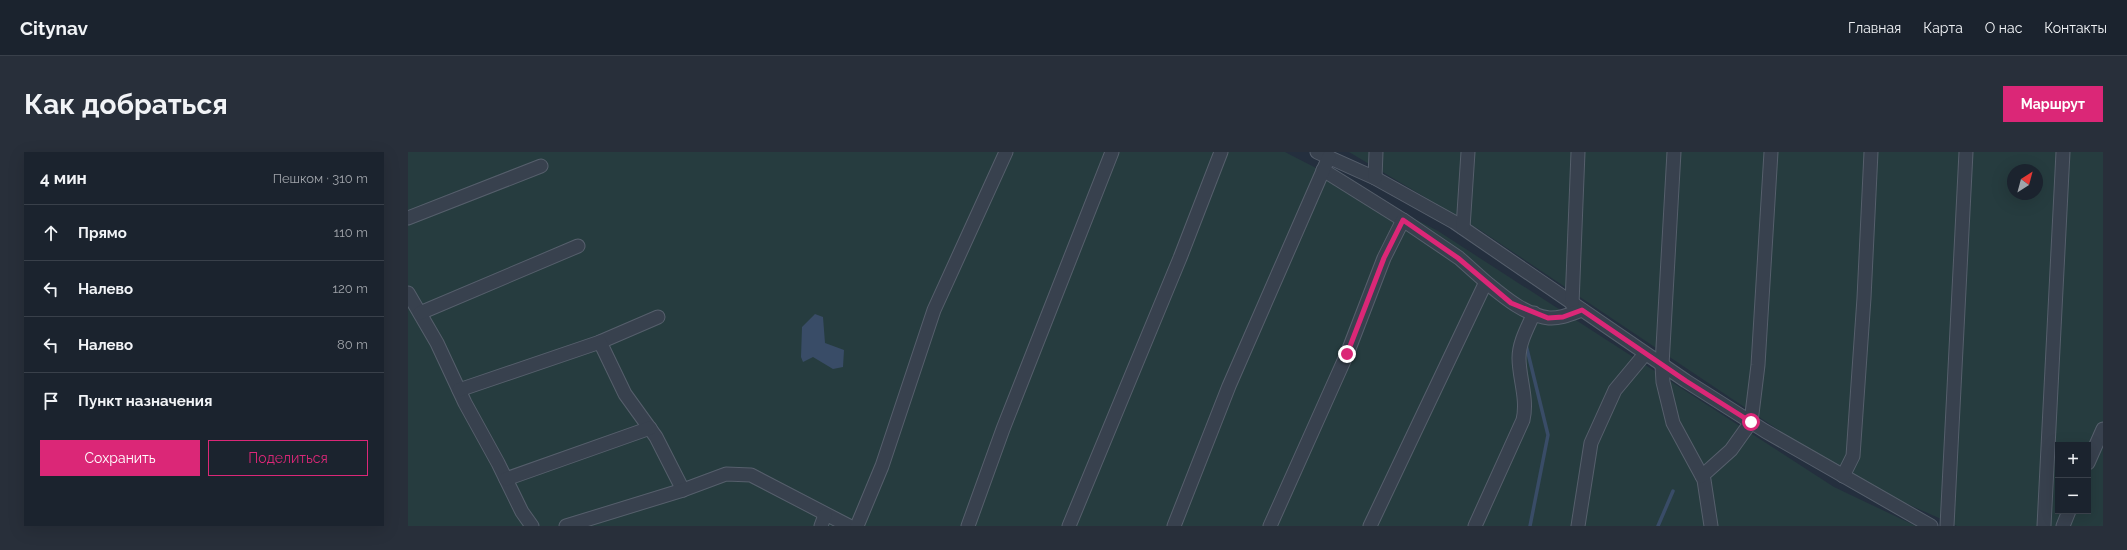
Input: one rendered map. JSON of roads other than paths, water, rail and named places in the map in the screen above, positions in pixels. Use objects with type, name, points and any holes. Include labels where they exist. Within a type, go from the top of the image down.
[{"type":"lane","points":[[857,526],[882,466],[934,310],[1006,152]]},
{"type":"lane","points":[[968,526],[1000,437],[1112,152]]},
{"type":"lane","points":[[1069,526],[1177,264],[1221,152]]},
{"type":"lane","points":[[1317,152],[1375,178],[1462,228],[1645,354],[1751,422],[1930,526]]},
{"type":"lane","points":[[1375,178],[1376,152]]},
{"type":"lane","points":[[1462,228],[1468,152]]},
{"type":"lane","points":[[1577,307],[1578,152]]},
{"type":"lane","points":[[1674,152],[1662,365],[1663,382],[1673,424],[1702,476],[1711,526]]},
{"type":"lane","points":[[1702,476],[1731,450],[1751,422],[1758,365],[1771,152]]},
{"type":"lane","points":[[1843,476],[1853,456],[1864,298],[1871,152]]},
{"type":"lane","points":[[1947,526],[1966,152]]},
{"type":"lane","points":[[2044,526],[2063,152]]},
{"type":"lane","points":[[1174,526],[1229,386],[1329,158]]},
{"type":"lane","points":[[408,218],[541,166]]},
{"type":"lane","points":[[1323,170],[1403,220],[1458,258],[1511,303],[1548,318],[1563,317],[1577,307]]},
{"type":"lane","points":[[1270,526],[1347,354],[1384,258],[1403,220]]},
{"type":"lane","points":[[420,313],[578,246]]},
{"type":"lane","points":[[1370,526],[1473,304],[1487,283]]},
{"type":"lane","points":[[408,293],[438,343],[459,390],[522,512],[532,526]]},
{"type":"lane","points":[[1475,526],[1523,420],[1525,410],[1519,357],[1522,340],[1534,313]]},
{"type":"lane","points":[[459,390],[600,342],[658,318]]},
{"type":"lane","points":[[600,342],[625,394],[650,428],[683,490]]},
{"type":"lane","points":[[1578,526],[1591,443],[1615,390],[1645,354]]},
{"type":"lane","points":[[506,479],[650,428]]},
{"type":"lane","points":[[2091,456],[2103,429]]},
{"type":"lane","points":[[566,526],[683,490],[726,474],[751,474],[823,520],[849,526]]},
{"type":"lane","points":[[2063,526],[2068,514]]},
{"type":"water","points":[[815,314],[823,317],[825,343],[844,350],[843,367],[833,369],[813,357],[803,362],[801,357],[802,327]]},
{"type":"waterway","points":[[1526,345],[1548,435],[1530,526]]},
{"type":"waterway","points":[[1658,526],[1673,491]]}]
